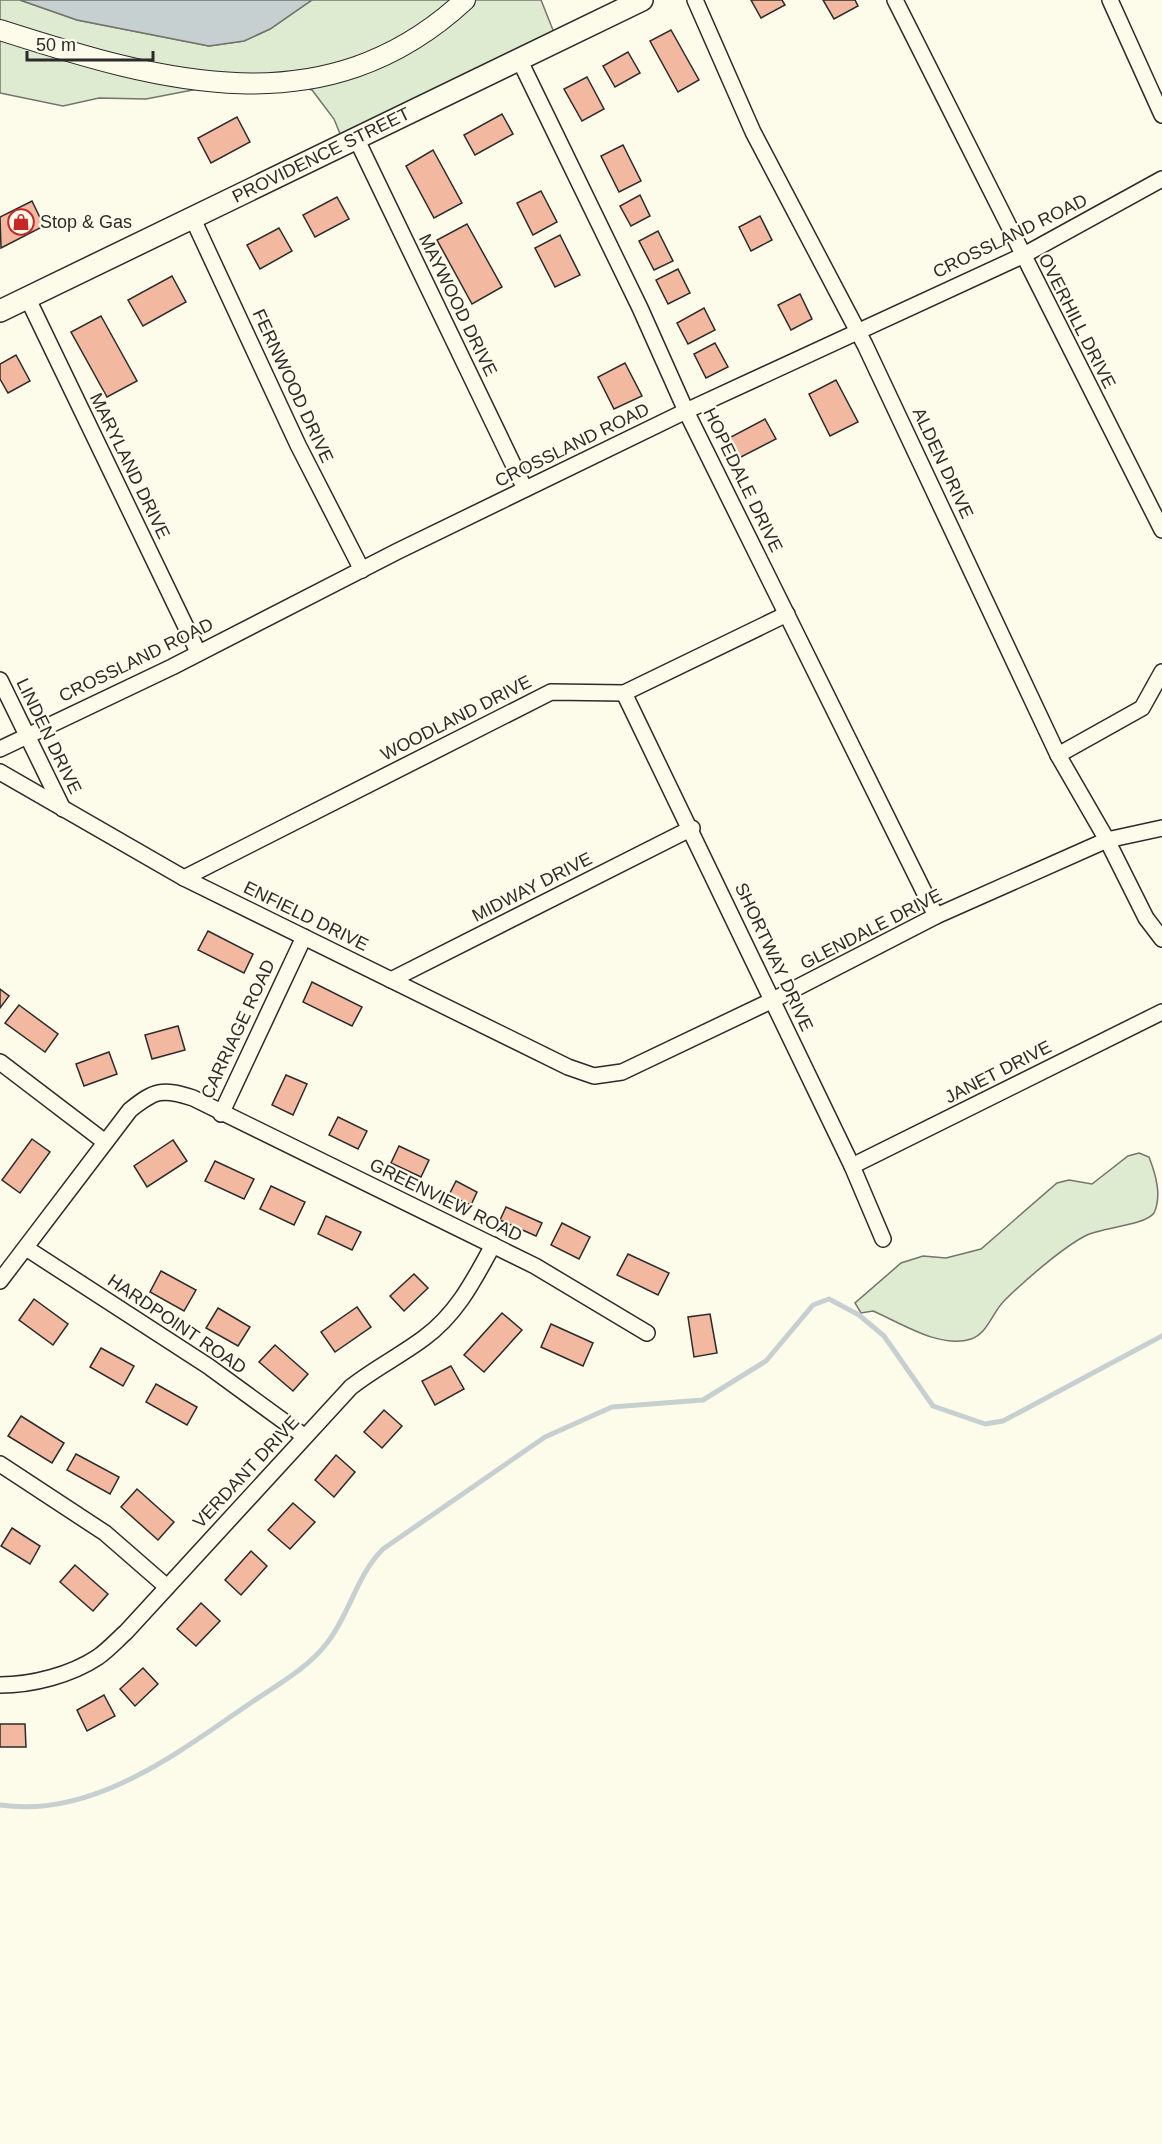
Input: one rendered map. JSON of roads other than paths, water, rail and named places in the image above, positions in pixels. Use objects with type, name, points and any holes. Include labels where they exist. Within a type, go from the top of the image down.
[{"type":"main road","name":"PROVIDENCE STREET","points":[[0,311],[642,0]]},
{"type":"street","points":[[0,30],[98,62],[151,74],[191,80],[262,84],[324,77],[371,62],[418,39],[465,0]]},
{"type":"street","name":"ALDEN DRIVE","points":[[695,0],[753,132],[856,331],[949,521],[1058,755],[1107,840],[1146,918],[1162,939]]},
{"type":"street","name":"OVERHILL DRIVE","points":[[895,0],[1162,530]]},
{"type":"street","points":[[1112,1],[1162,115]]},
{"type":"street","name":"HOPEDALE DRIVE","points":[[519,59],[640,308],[686,411],[936,916]]},
{"type":"street","name":"MAYWOOD DRIVE","points":[[356,138],[525,489]]},
{"type":"street","name":"CROSSLAND ROAD","points":[[0,749],[686,411],[1022,256],[1162,180]]},
{"type":"street","name":"FERNWOOD DRIVE","points":[[192,217],[298,446],[362,570]]},
{"type":"street","name":"MARYLAND DRIVE","points":[[27,297],[198,652]]},
{"type":"street","name":"WOODLAND DRIVE","points":[[184,878],[551,692],[624,693],[787,614]]},
{"type":"street","points":[[1058,755],[1142,708],[1162,672]]},
{"type":"street","name":"LINDEN DRIVE","points":[[0,680],[64,810]]},
{"type":"street","name":"SHORTWAY DRIVE","points":[[624,693],[692,828],[852,1167],[883,1239]]},
{"type":"street","name":"ENFIELD DRIVE","points":[[0,772],[184,878],[583,1074],[602,1077]]},
{"type":"street","name":"MIDWAY DRIVE","points":[[391,980],[692,828]]},
{"type":"street","name":"GLENDALE DRIVE","points":[[602,1077],[622,1072],[773,1000],[936,916],[1107,840],[1162,828]]},
{"type":"street","name":"CARRIAGE ROAD","points":[[0,1281],[130,1110],[152,1092],[180,1094],[221,1114],[304,937]]},
{"type":"street","name":"JANET DRIVE","points":[[852,1167],[1162,1012]]},
{"type":"street","points":[[0,1062],[105,1142]]},
{"type":"street","name":"GREENVIEW ROAD","points":[[221,1114],[535,1266],[647,1333]]},
{"type":"street","name":"VERDANT DRIVE","points":[[0,1685],[50,1677],[98,1656],[126,1632],[351,1387],[374,1369],[422,1340],[451,1314],[466,1294],[493,1245]]},
{"type":"street","name":"HARDPOINT ROAD","points":[[26,1248],[208,1366],[304,1436]]},
{"type":"street","points":[[0,1464],[98,1527],[168,1587]]},
{"type":"waterway","points":[[0,1805],[35,1807],[68,1802],[101,1792],[165,1760],[311,1660],[335,1632],[359,1583],[383,1549],[545,1437],[612,1407],[703,1400],[766,1361],[813,1305],[829,1299],[859,1315],[884,1336],[933,1406],[985,1424],[1003,1421],[1162,1336]]},
{"type":"place","name":"Stop & Gas","points":[[21,222]]}]
